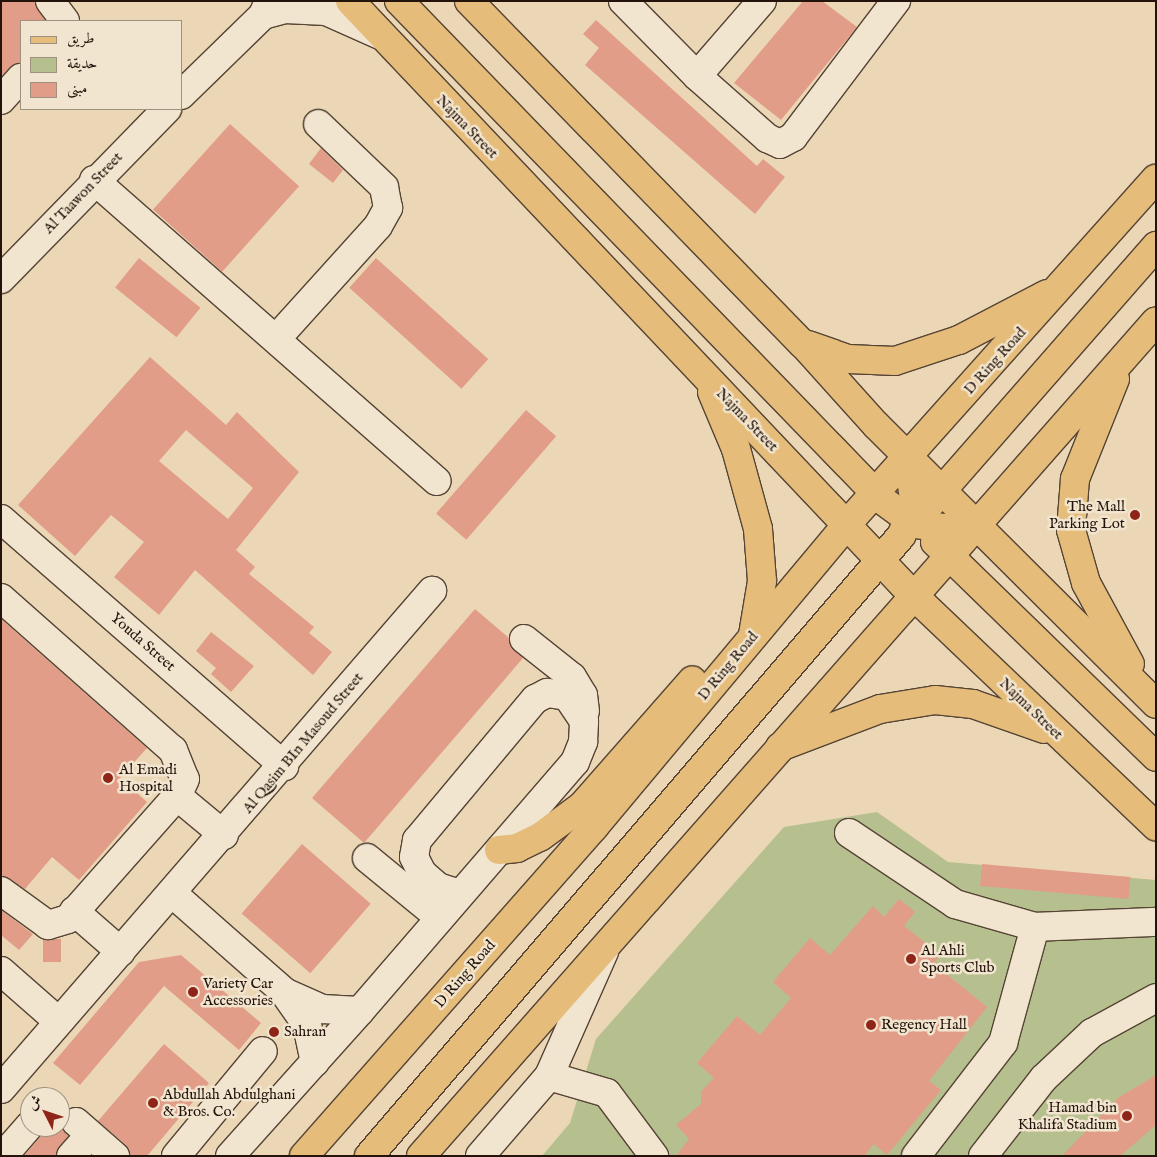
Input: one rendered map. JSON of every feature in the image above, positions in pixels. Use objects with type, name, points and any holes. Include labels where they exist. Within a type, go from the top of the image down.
[{"type":"main road","name":"Najma Street","points":[[350,1],[380,35],[848,524],[912,594],[1059,736],[1156,826]]},
{"type":"main road","points":[[399,1],[876,493],[948,554],[1156,757]]},
{"type":"main road","points":[[469,1],[803,344],[908,458],[976,523],[1153,701]]},
{"type":"main road","name":"D Ring Road","points":[[304,1156],[594,827],[848,524],[1066,283],[1156,179]]},
{"type":"main road","points":[[369,1156],[941,490],[1156,246]]},
{"type":"main road","points":[[803,344],[848,359],[895,361],[966,336],[1066,283]]},
{"type":"main road","points":[[421,1156],[606,947],[774,750],[1156,322]]},
{"type":"main road","points":[[1127,353],[1074,479],[1071,530],[1086,583],[1153,701]]},
{"type":"main road","points":[[704,375],[736,449],[757,522],[762,581],[753,636]]},
{"type":"main road","points":[[908,458],[916,490],[913,524],[905,567],[912,594]]},
{"type":"main road","points":[[848,524],[879,519],[945,528],[976,523]]},
{"type":"main road","points":[[499,850],[517,848],[559,826],[582,806],[691,681],[732,662]]},
{"type":"main road","points":[[774,750],[880,709],[934,700],[990,709],[1059,736]]},
{"type":"street","points":[[50,1],[64,20]]},
{"type":"street","points":[[623,1],[697,76],[767,138],[787,142],[888,4]]},
{"type":"street","points":[[697,76],[762,1]]},
{"type":"street","points":[[182,94],[266,8],[326,11],[380,35]]},
{"type":"street","points":[[1,100],[20,79]]},
{"type":"street","name":"Al Taawon Street","points":[[1,279],[94,180],[166,110]]},
{"type":"street","points":[[276,339],[378,226],[388,208],[384,187],[318,124]]},
{"type":"street","points":[[94,180],[437,481]]},
{"type":"street","name":"Youda Street","points":[[1,519],[284,766]]},
{"type":"street","name":"Al Qasim BIn Masoud Street","points":[[1,1089],[284,766],[432,591]]},
{"type":"street","points":[[1,598],[173,750],[185,779],[177,796],[68,919],[48,925],[1,892]]},
{"type":"street","points":[[230,1156],[360,1011],[574,762],[583,742],[584,721],[578,684],[524,639]]},
{"type":"street","points":[[440,918],[421,888],[414,857],[417,840],[535,699],[548,693],[567,696],[584,721]]},
{"type":"street","points":[[177,796],[224,835]]},
{"type":"street","points":[[849,833],[955,904],[1035,927],[1156,922]]},
{"type":"street","points":[[367,858],[421,888],[460,894]]},
{"type":"street","points":[[172,893],[283,991],[307,1025],[315,1062]]},
{"type":"street","points":[[74,912],[121,952]]},
{"type":"street","points":[[916,1156],[1003,1043],[1016,985],[1035,927]]},
{"type":"street","points":[[480,1156],[549,1076],[606,947]]},
{"type":"street","points":[[1,972],[59,1022]]},
{"type":"street","points":[[283,991],[322,1009],[360,1011]]},
{"type":"street","points":[[983,1156],[1044,1078],[1092,1033],[1156,998]]},
{"type":"street","points":[[176,1156],[263,1051]]},
{"type":"street","points":[[549,1076],[607,1093],[654,1156]]},
{"type":"street","points":[[71,1156],[83,1128],[115,1156]]},
{"type":"street","points":[[3,1156],[20,1136]]},
{"type":"green space","name":"Al Ahli Sports Club","points":[[877,812],[948,862],[1156,880],[1156,1156],[542,1156],[570,1123],[596,1039],[784,827]]},
{"type":"building","points":[[1,1],[35,1],[45,20],[20,20],[20,62],[1,76]]},
{"type":"building","points":[[803,1],[822,1],[857,27],[781,120],[734,83]]},
{"type":"building","points":[[596,20],[757,166],[763,159],[785,177],[755,214],[585,65],[599,48],[583,34]]},
{"type":"building","points":[[230,124],[299,186],[222,272],[153,209]]},
{"type":"building","points":[[321,148],[343,170],[333,183],[309,164]]},
{"type":"building","points":[[139,258],[200,308],[176,337],[115,288]]},
{"type":"building","points":[[376,258],[488,359],[461,389],[349,288]]},
{"type":"building","points":[[150,357],[226,425],[237,412],[299,472],[236,550],[255,567],[249,574],[314,627],[309,633],[332,652],[313,675],[195,570],[159,615],[114,577],[144,542],[111,515],[75,556],[18,505]],"holes":[[[186,430],[253,488],[228,519],[159,461]]]},
{"type":"building","points":[[526,410],[556,436],[466,540],[436,513]]},
{"type":"building","points":[[475,609],[509,638],[523,658],[364,843],[312,798]]},
{"type":"building","points":[[1,619],[147,748],[120,778],[147,802],[79,880],[52,857],[25,889],[1,876]]},
{"type":"building","points":[[211,632],[254,666],[231,692],[211,674],[216,668],[196,651]]},
{"type":"building","points":[[302,844],[371,904],[310,973],[242,913]]},
{"type":"building","points":[[982,864],[1130,877],[1129,899],[980,886]]},
{"type":"building","name":"Regency Hall","points":[[899,899],[915,912],[904,926],[940,954],[934,964],[987,1007],[929,1081],[941,1090],[887,1155],[874,1144],[864,1156],[676,1156],[689,1139],[676,1125],[701,1104],[701,1092],[714,1078],[697,1063],[737,1016],[760,1035],[791,998],[773,982],[810,938],[830,955],[873,906],[884,917]]},
{"type":"building","points":[[1,910],[33,934],[19,950],[1,935]]},
{"type":"building","points":[[43,939],[61,939],[61,962],[43,962]]},
{"type":"building","points":[[181,955],[261,1023],[239,1050],[164,986],[80,1085],[53,1063],[139,962]]},
{"type":"building","name":"Abdullah Abdulghani & Bros. Co.","points":[[164,1044],[209,1083],[147,1156],[130,1156],[125,1144],[98,1121]]},
{"type":"building","name":"Hamad bin Khalifa Stadium","points":[[1156,1075],[1156,1125],[1120,1156],[1062,1156],[1118,1098]]},
{"type":"building","points":[[40,1137],[67,1137],[56,1156],[24,1156]]},
{"type":"place","name":"The Mall Parking Lot","points":[[1135,515]]},
{"type":"place","name":"Al Emadi Hospital","points":[[108,778]]},
{"type":"place","name":"Al Ahli Sports Club","points":[[911,959]]},
{"type":"place","name":"Variety Car Accessories","points":[[193,992]]},
{"type":"place","name":"Regency Hall","points":[[871,1025]]},
{"type":"place","name":"Sahran","points":[[274,1032]]},
{"type":"place","name":"Abdullah Abdulghani & Bros. Co.","points":[[153,1103]]},
{"type":"place","name":"Hamad bin Khalifa Stadium","points":[[1127,1116]]}]
